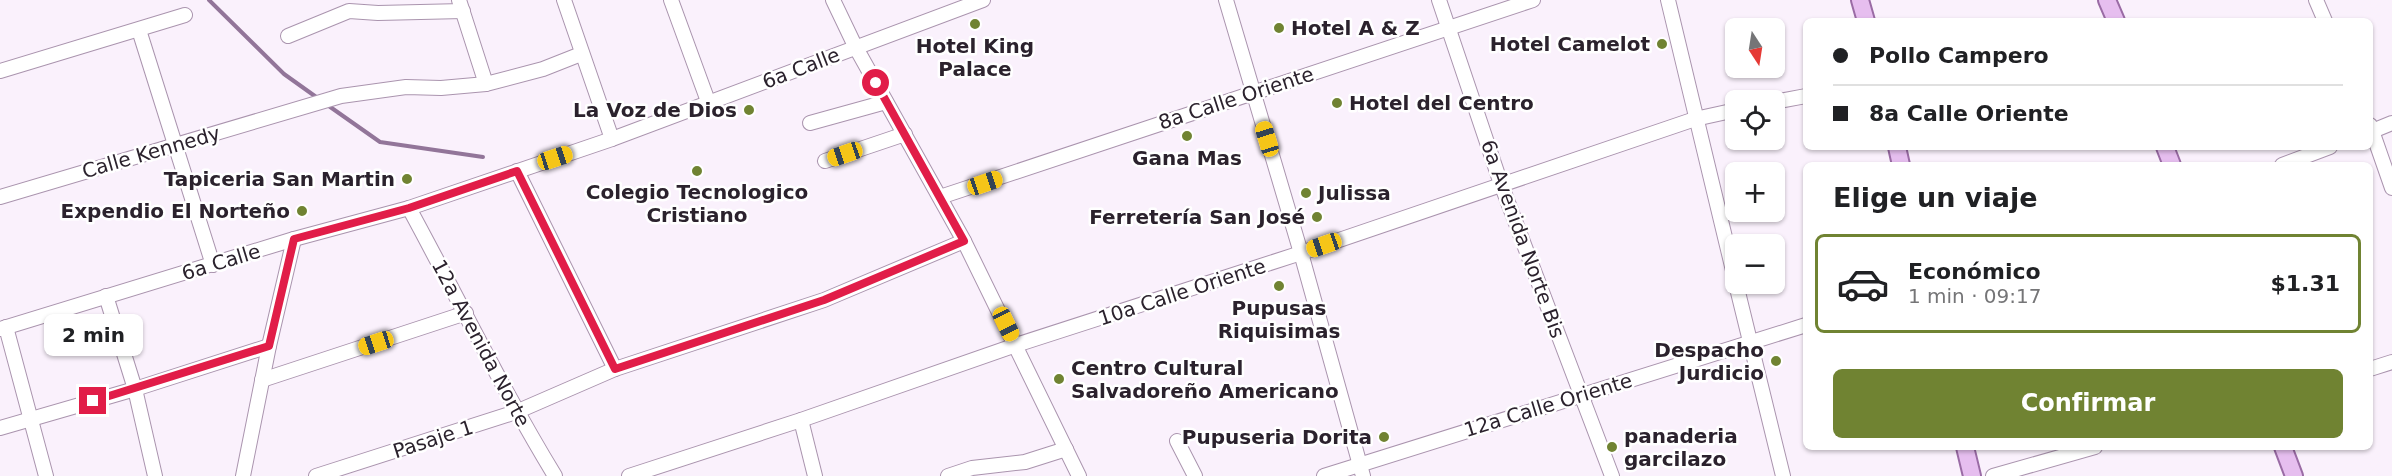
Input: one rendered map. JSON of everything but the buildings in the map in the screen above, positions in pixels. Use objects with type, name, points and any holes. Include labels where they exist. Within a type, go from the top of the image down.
[{"type":"main road","points":[[1860,0],[1865,18]]},
{"type":"main road","points":[[2107,0],[2115,18]]},
{"type":"main road","points":[[1966,450],[1972,476]]},
{"type":"main road","points":[[2284,450],[2294,476]]},
{"type":"street","points":[[564,0],[612,140]]},
{"type":"street","points":[[671,0],[709,104]]},
{"type":"street","points":[[833,0],[855,46],[964,241],[1079,476]]},
{"type":"street","name":"6a Calle","points":[[3,328],[294,239],[409,208],[612,140],[855,46],[983,0]]},
{"type":"street","points":[[1226,0],[1302,253],[1361,470]]},
{"type":"street","name":"6a Avenida Norte Bis","points":[[1439,0],[1501,184],[1612,476]]},
{"type":"street","name":"8a Calle Oriente","points":[[940,197],[1533,0]]},
{"type":"street","points":[[1668,0],[1725,239]]},
{"type":"street","points":[[2316,0],[2324,18]]},
{"type":"street","points":[[288,36],[349,11],[378,13],[461,5],[486,84],[543,69],[582,54]]},
{"type":"street","points":[[0,71],[185,15]]},
{"type":"street","points":[[139,30],[173,145],[213,265]]},
{"type":"street","name":"Calle Kennedy","points":[[0,197],[329,100],[406,87],[441,88],[486,84]]},
{"type":"street","points":[[1785,100],[1803,97]]},
{"type":"street","points":[[810,123],[886,102]]},
{"type":"street","name":"10a Calle Oriente","points":[[629,476],[801,420],[1016,345],[1302,253],[1695,119],[1725,112]]},
{"type":"street","points":[[2373,128],[2392,123]]},
{"type":"street","points":[[825,161],[904,134]]},
{"type":"street","points":[[2373,135],[2392,188]]},
{"type":"street","points":[[2290,162],[2322,150]]},
{"type":"street","points":[[517,171],[615,369]]},
{"type":"street","name":"12a Avenida Norte","points":[[409,208],[516,412],[555,476]]},
{"type":"street","points":[[243,476],[269,346],[294,239]]},
{"type":"street","points":[[516,412],[615,369],[824,300],[964,241]]},
{"type":"street","points":[[1739,294],[1783,476]]},
{"type":"street","points":[[106,296],[135,389],[155,476]]},
{"type":"street","points":[[262,380],[466,313]]},
{"type":"street","name":"12a Calle Oriente","points":[[1324,476],[1361,470],[1581,394],[1803,325]]},
{"type":"street","points":[[3,328],[46,476]]},
{"type":"street","points":[[0,428],[135,389],[269,346]]},
{"type":"street","points":[[2373,368],[2392,362]]},
{"type":"street","name":"Pasaje 1","points":[[316,476],[516,412]]},
{"type":"street","points":[[801,420],[815,476]]},
{"type":"street","points":[[1177,441],[1195,476]]},
{"type":"street","points":[[948,476],[972,468],[1025,462],[1066,449]]},
{"type":"street","points":[[1993,476],[2084,450]]},
{"type":"street","points":[[1007,476],[1025,462]]},
{"type":"waterway","points":[[209,0],[284,74],[319,99]]},
{"type":"waterway","points":[[326,104],[380,142],[483,157]]},
{"type":"place","name":"Hotel King Palace","points":[[975,24]]},
{"type":"place","name":"Hotel A & Z","points":[[1279,28]]},
{"type":"place","name":"Hotel Camelot","points":[[1662,44]]},
{"type":"place","name":"Hotel del Centro","points":[[1337,103]]},
{"type":"place","name":"La Voz de Dios","points":[[749,110]]},
{"type":"place","name":"Gana Mas","points":[[1187,136]]},
{"type":"place","name":"Colegio Tecnologico Cristiano","points":[[697,171]]},
{"type":"place","name":"Tapiceria San Martin","points":[[407,179]]},
{"type":"place","name":"Julissa","points":[[1306,193]]},
{"type":"place","name":"Expendio El Norteño","points":[[302,211]]},
{"type":"place","name":"Ferretería San José","points":[[1317,217]]},
{"type":"place","name":"Pupusas Riquisimas","points":[[1279,286]]},
{"type":"place","name":"Despacho Jurdicio","points":[[1776,361]]},
{"type":"place","name":"Centro Cultural Salvadoreño Americano","points":[[1059,379]]},
{"type":"place","name":"Pupuseria Dorita","points":[[1384,437]]},
{"type":"place","name":"panaderia garcilazo","points":[[1612,447]]},
{"type":"route","points":[[93,401],[269,346],[294,239],[409,208],[517,171],[615,369],[824,300],[964,241],[876,83]]}]
